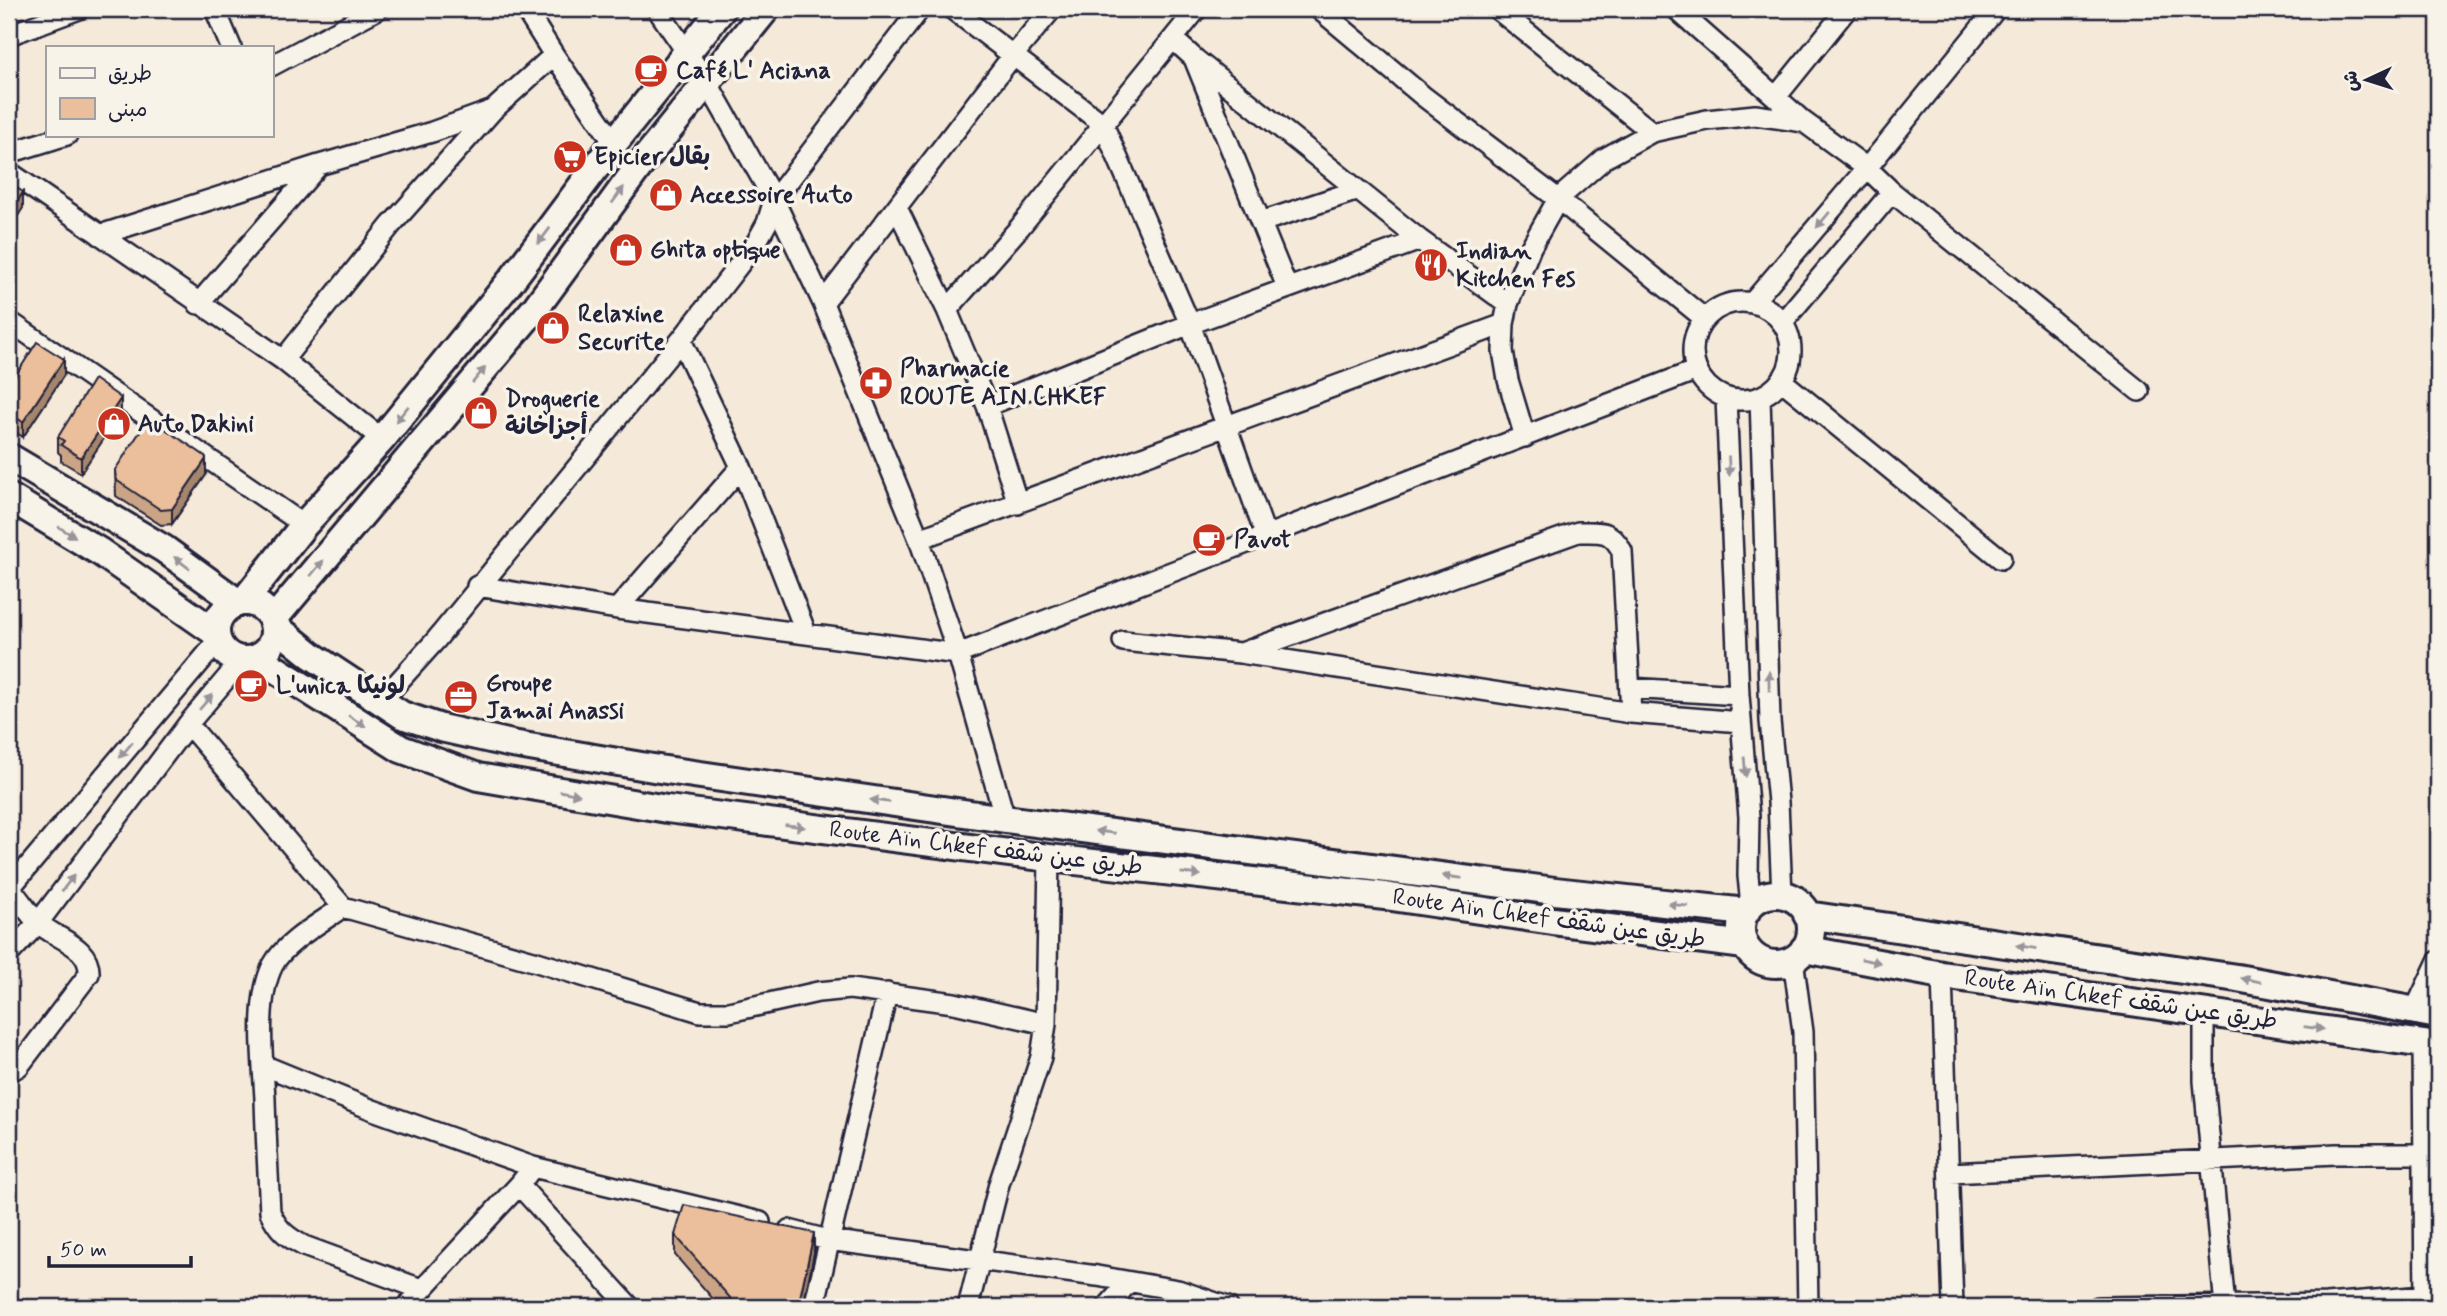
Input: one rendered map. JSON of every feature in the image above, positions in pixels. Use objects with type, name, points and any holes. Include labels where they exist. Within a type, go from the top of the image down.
[{"type":"main road","points":[[217,637],[217,624],[224,610],[241,602],[304,525],[382,439],[513,278],[614,143],[722,9]]},
{"type":"main road","points":[[12,504],[100,552],[217,637],[227,654],[250,659],[272,645],[274,623],[537,306],[637,169],[766,9]]},
{"type":"main road","points":[[9,457],[164,550],[241,602],[258,604],[265,608],[274,623]]},
{"type":"main road","name":"Route Aïn Chkef طريق عين شقف","points":[[274,623],[311,655],[402,715],[441,728],[512,744],[673,771],[1005,819],[1555,891],[1749,909]]},
{"type":"main road","name":"Route Aïn Chkef طريق عين شقف","points":[[250,659],[401,748],[478,777],[667,809],[1049,858],[1385,896],[1553,921],[1745,945]]},
{"type":"main road","points":[[1782,895],[1796,901],[1807,915],[1810,932],[1798,954],[1779,964],[1764,962],[1755,957],[1745,945],[1742,929],[1749,909],[1763,897],[1782,895]]},
{"type":"main road","name":"Route Aïn Chkef طريق عين شقف","points":[[1807,915],[2236,978],[2426,1013]]},
{"type":"main road","name":"Route Aïn Chkef طريق عين شقف","points":[[1798,954],[2431,1045]]},
{"type":"street","points":[[9,35],[79,9]]},
{"type":"street","points":[[215,9],[231,46]]},
{"type":"street","points":[[273,65],[378,9]]},
{"type":"street","points":[[526,9],[614,143]]},
{"type":"street","points":[[657,9],[707,82],[774,200],[823,303],[919,539],[958,654],[1005,819]]},
{"type":"street","points":[[381,701],[436,640],[477,586],[681,340],[756,243],[767,223],[774,200],[920,9]]},
{"type":"street","points":[[952,9],[1103,124],[1190,324],[1265,534]]},
{"type":"street","points":[[823,303],[1014,54],[1052,9]]},
{"type":"street","points":[[947,310],[1020,227],[1197,9]]},
{"type":"street","points":[[1319,9],[1423,96],[1558,200],[1705,319]]},
{"type":"street","points":[[1497,9],[1652,132]]},
{"type":"street","points":[[1676,9],[1699,16],[1776,97],[1804,122],[1867,168],[1892,192],[2139,391]]},
{"type":"street","points":[[1776,97],[1847,9]]},
{"type":"street","points":[[1752,303],[1867,168],[1996,9]]},
{"type":"street","points":[[1173,39],[1195,60],[1420,240],[1508,304]]},
{"type":"street","points":[[283,360],[391,225],[493,110],[554,55]]},
{"type":"street","points":[[1195,60],[1287,287]]},
{"type":"street","points":[[100,236],[319,165],[432,132],[493,110]]},
{"type":"street","points":[[1525,437],[1505,360],[1504,324],[1508,304],[1531,247],[1558,200],[1605,158],[1652,132],[1707,120],[1755,114],[1804,122]]},
{"type":"street","points":[[9,153],[64,136]]},
{"type":"street","points":[[198,304],[319,165]]},
{"type":"street","points":[[9,172],[283,360],[382,439]]},
{"type":"street","points":[[1261,222],[1358,190]]},
{"type":"street","points":[[1782,323],[1892,192]]},
{"type":"street","points":[[897,208],[947,310],[987,406],[1018,504]]},
{"type":"street","points":[[987,406],[1190,324],[1420,240]]},
{"type":"street","points":[[1737,302],[1752,303],[1772,313],[1782,323],[1791,348],[1790,362],[1781,380],[1760,397],[1743,401],[1726,398],[1710,389],[1697,370],[1693,346],[1698,329],[1705,319],[1723,306],[1737,302]]},
{"type":"street","points":[[9,321],[304,525]]},
{"type":"street","points":[[919,539],[1504,324]]},
{"type":"street","points":[[681,340],[741,467],[806,632]]},
{"type":"street","points":[[477,586],[617,609],[958,654],[1697,370]]},
{"type":"street","points":[[1781,380],[2001,559]]},
{"type":"street","points":[[1760,397],[1770,721],[1778,802],[1782,895]]},
{"type":"street","points":[[1726,398],[1741,722],[1749,817],[1749,909]]},
{"type":"street","points":[[617,609],[741,467]]},
{"type":"street","points":[[1240,653],[1578,532],[1603,532],[1615,538],[1622,551],[1631,713]]},
{"type":"street","points":[[9,1072],[19,1066],[89,974],[90,965],[82,951],[38,923],[9,888],[217,637]]},
{"type":"street","points":[[1124,641],[1240,653],[1631,713],[1741,722]]},
{"type":"street","points":[[9,954],[38,923],[188,724],[250,659]]},
{"type":"street","points":[[1630,688],[1740,695]]},
{"type":"street","points":[[188,724],[343,907],[701,1012],[729,1012],[818,992],[850,989],[954,1003],[1046,1024]]},
{"type":"street","points":[[968,1307],[999,1184],[1041,1058],[1046,1024],[1049,858]]},
{"type":"street","points":[[343,907],[289,946],[273,964],[265,985],[263,1065],[270,1212],[277,1227],[287,1237],[304,1246],[421,1289]]},
{"type":"street","points":[[1798,954],[1803,1032],[1808,1307]]},
{"type":"street","points":[[2426,1013],[2438,961]]},
{"type":"street","points":[[1941,975],[1953,1307]]},
{"type":"street","points":[[814,1307],[887,993]]},
{"type":"street","points":[[2204,1012],[2204,1081],[2225,1306]]},
{"type":"street","points":[[2098,1307],[2425,1302],[2424,1154],[2431,1045]]},
{"type":"street","points":[[263,1065],[373,1110],[533,1167],[828,1240],[1097,1276],[1178,1290],[1228,1307]]},
{"type":"street","points":[[1950,1174],[2336,1154],[2424,1154]]},
{"type":"street","points":[[406,1307],[533,1167]]},
{"type":"street","points":[[519,1185],[630,1307]]},
{"type":"street","points":[[1107,1307],[1128,1283]]},
{"type":"building","points":[[9,183],[23,192],[9,215]]},
{"type":"building","points":[[37,342],[64,359],[23,422],[9,413],[9,386]]},
{"type":"building","points":[[94,379],[121,398],[81,458],[61,445],[64,441],[58,437]]},
{"type":"building","points":[[152,420],[206,459],[172,509],[161,510],[116,480],[115,470],[147,421]]},
{"type":"building","points":[[684,1205],[814,1233],[798,1307],[738,1307],[675,1235]]},
{"type":"waterway","points":[[9,14],[22,9]]},
{"type":"place","name":"Café L' Aciana","points":[[651,71]]},
{"type":"place","name":"Epicier بقال","points":[[570,157]]},
{"type":"place","name":"Accessoire Auto","points":[[666,195]]},
{"type":"place","name":"Ghita optique","points":[[626,250]]},
{"type":"place","name":"Indian Kitchen Fes","points":[[1431,265]]},
{"type":"place","name":"Relaxine Securite","points":[[553,328]]},
{"type":"place","name":"Pharmacie ROUTE AIN CHKEF","points":[[876,383]]},
{"type":"place","name":"Droguerie أجزاخانة","points":[[481,413]]},
{"type":"place","name":"Auto Dakini","points":[[114,424]]},
{"type":"place","name":"Pavot","points":[[1209,540]]},
{"type":"place","name":"L'unica لونيكا","points":[[251,686]]},
{"type":"place","name":"Groupe Jamai Anassi","points":[[461,697]]}]
